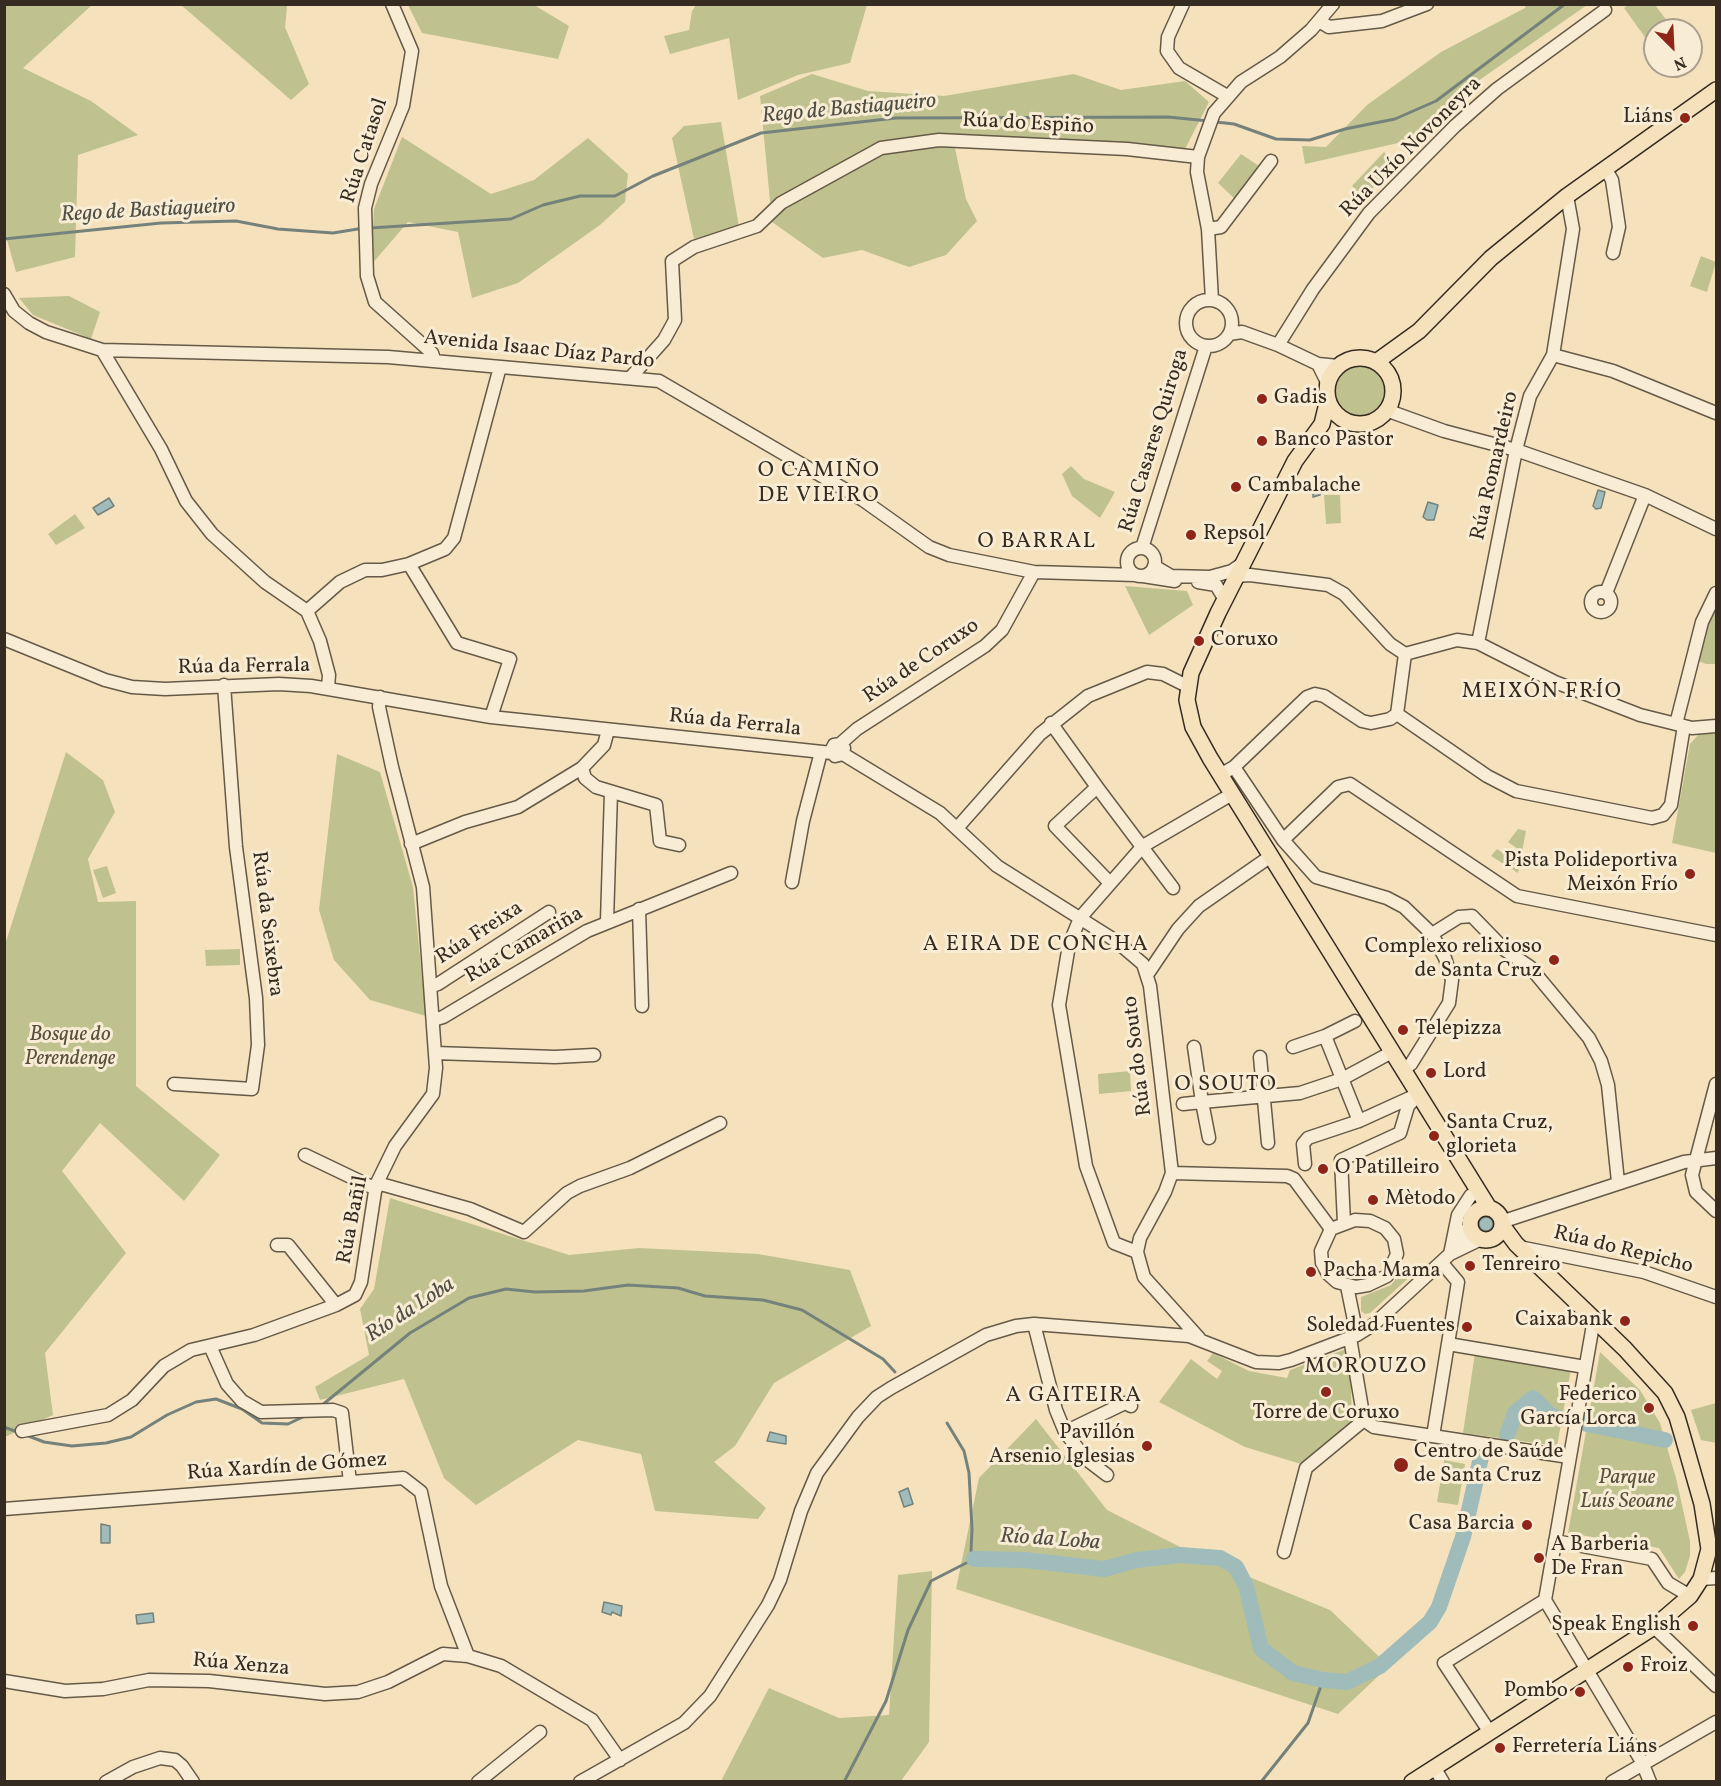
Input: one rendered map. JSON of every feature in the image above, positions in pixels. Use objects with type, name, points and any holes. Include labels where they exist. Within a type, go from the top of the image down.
[{"type":"main road","points":[[1328,391],[1337,414],[1344,419],[1364,423],[1378,418],[1392,399],[1398,359],[1419,331],[1491,258],[1605,168],[1716,90]]},
{"type":"main road","points":[[1376,362],[1419,331]]},
{"type":"main road","points":[[1393,387],[1387,373],[1376,362],[1356,358],[1338,366],[1328,391],[1322,424],[1295,461],[1225,600],[1187,686],[1187,700],[1194,727],[1220,775],[1470,1179],[1489,1208],[1497,1213],[1495,1230]]},
{"type":"main road","points":[[1295,461],[1336,422],[1344,419]]},
{"type":"main road","points":[[1412,1782],[1654,1627],[1709,1578],[1712,1555],[1702,1504],[1674,1411],[1665,1393],[1647,1371],[1516,1244],[1495,1230],[1473,1233],[1470,1179]]},
{"type":"main road","points":[[1472,1220],[1480,1209],[1489,1208]]},
{"type":"street","name":"Rúa Catasol","points":[[392,4],[412,51],[403,106],[371,184],[365,208],[367,276],[375,302],[432,353],[434,359]]},
{"type":"street","points":[[1184,4],[1168,36],[1167,51],[1179,68],[1227,96]]},
{"type":"street","points":[[1333,4],[1319,21],[1280,57],[1241,82],[1227,96],[1214,113],[1198,158],[1197,172],[1208,230],[1212,300],[1226,307],[1234,329],[1278,345],[1318,364],[1338,366]]},
{"type":"street","points":[[1319,21],[1329,27],[1382,21],[1427,4]]},
{"type":"street","name":"Rúa Uxío Novoneyra","points":[[1278,345],[1313,289],[1369,213],[1384,197],[1488,96],[1605,10]]},
{"type":"street","name":"Rúa do Espiño","points":[[631,377],[664,340],[675,320],[672,261],[694,247],[757,226],[781,203],[881,148],[939,140],[1127,149],[1198,158]]},
{"type":"street","points":[[1208,230],[1221,226],[1271,161]]},
{"type":"street","points":[[1605,168],[1612,180],[1619,227],[1613,253]]},
{"type":"street","name":"Rúa Romardeiro","points":[[1478,643],[1516,450],[1530,396],[1553,355],[1573,229],[1568,196]]},
{"type":"street","name":"Avenida Isaac Díaz Pardo","points":[[4,294],[14,312],[28,323],[46,332],[102,350],[434,359],[659,381],[880,511],[928,547],[949,555],[1034,573],[1140,576]]},
{"type":"street","name":"Rúa Casares Quiroga","points":[[1212,300],[1204,300],[1192,307],[1186,320],[1188,334],[1198,344],[1206,346],[1219,343],[1234,329]]},
{"type":"street","name":"Rúa Casares Quiroga","points":[[1142,549],[1206,346]]},
{"type":"street","points":[[102,350],[161,449],[186,501],[206,526],[265,582],[307,611],[320,640],[329,675],[328,688]]},
{"type":"street","points":[[1553,355],[1613,371],[1716,413]]},
{"type":"street","points":[[1318,364],[1328,391]]},
{"type":"street","points":[[307,611],[340,582],[365,570],[382,570],[409,564],[445,549],[454,538],[500,367]]},
{"type":"street","points":[[1386,410],[1444,431],[1516,450],[1646,495],[1716,529]]},
{"type":"street","points":[[1606,593],[1646,495]]},
{"type":"street","points":[[1111,575],[1127,563],[1133,551],[1142,549],[1151,553],[1154,566],[1171,576],[1210,577],[1240,570],[1250,575],[1328,585],[1344,594],[1390,644],[1405,654],[1457,640],[1478,643],[1556,682],[1640,715],[1680,725],[1716,726]]},
{"type":"street","points":[[1127,563],[1130,571],[1140,576],[1213,585],[1222,592],[1225,600]]},
{"type":"street","points":[[409,564],[457,643],[510,659],[491,717]]},
{"type":"street","points":[[1140,576],[1154,566]]},
{"type":"street","name":"Rúa de Coruxo","points":[[834,751],[857,729],[985,646],[1002,630],[1034,573]]},
{"type":"street","points":[[1397,714],[1487,776],[1516,791],[1652,818],[1663,815],[1671,805],[1680,725],[1702,622],[1716,593]]},
{"type":"street","name":"Rúa da Ferrala","points":[[4,639],[105,680],[132,687],[165,689],[279,684],[328,688],[491,717],[834,751]]},
{"type":"street","points":[[1220,775],[1234,767],[1307,698],[1315,694],[1324,696],[1362,721],[1371,723],[1390,719],[1397,714],[1405,654]]},
{"type":"street","points":[[958,827],[1051,723],[1088,696],[1140,673],[1163,674],[1187,686]]},
{"type":"street","name":"Rúa da Seixebra","points":[[174,1084],[252,1089],[258,1045],[256,998],[236,847],[224,685]]},
{"type":"street","name":"Rúa Bañil","points":[[22,1431],[108,1415],[132,1400],[164,1366],[191,1350],[254,1335],[336,1305],[355,1294],[362,1282],[377,1186],[395,1146],[433,1094],[435,1053],[432,986],[423,888],[392,767],[379,707],[380,697]]},
{"type":"street","points":[[1051,723],[1173,888]]},
{"type":"street","points":[[411,844],[465,822],[518,807],[582,768],[604,745],[608,730]]},
{"type":"street","points":[[792,882],[803,821],[834,751]]},
{"type":"street","name":"Rúa do Souto","points":[[834,751],[940,813],[958,827],[997,866],[1135,954],[1147,975],[1172,1173]]},
{"type":"street","points":[[1234,767],[1283,840],[1316,878],[1404,906],[1432,934],[1449,968],[1452,990],[1449,1003],[1432,1033],[1411,1064],[1403,1070]]},
{"type":"street","points":[[582,768],[585,778],[596,787],[656,805],[660,841],[679,845]]},
{"type":"street","points":[[1283,840],[1338,787],[1350,784],[1517,896],[1716,934]]},
{"type":"street","points":[[1097,787],[1055,826],[1110,883]]},
{"type":"street","points":[[607,921],[611,792]]},
{"type":"street","points":[[1137,1252],[1114,1243],[1086,1166],[1059,1005],[1069,945],[1080,918],[1143,846],[1232,794]]},
{"type":"street","points":[[1147,975],[1178,929],[1199,906],[1270,856]]},
{"type":"street","name":"Rúa Camariña","points":[[434,1020],[607,921],[731,873]]},
{"type":"street","points":[[639,909],[642,1006]]},
{"type":"street","name":"Rúa Freixa","points":[[432,986],[549,912]]},
{"type":"street","points":[[1432,934],[1459,917],[1472,916],[1505,950],[1530,967],[1589,1038],[1601,1060],[1608,1085],[1618,1182]]},
{"type":"street","points":[[1293,1047],[1325,1036],[1355,1021]]},
{"type":"street","points":[[1325,1036],[1359,1121]]},
{"type":"street","points":[[1194,1047],[1209,1138]]},
{"type":"street","points":[[1183,1104],[1300,1093],[1342,1079],[1392,1052]]},
{"type":"street","points":[[435,1053],[555,1058],[594,1054]]},
{"type":"street","points":[[1260,1057],[1268,1143]]},
{"type":"street","points":[[1716,1084],[1692,1175],[1696,1192],[1716,1211]]},
{"type":"street","points":[[1305,1164],[1305,1140],[1359,1121],[1418,1095]]},
{"type":"street","points":[[1344,1223],[1341,1161],[1400,1133],[1408,1106],[1418,1095]]},
{"type":"street","points":[[305,1155],[377,1186],[470,1209],[524,1232],[574,1189],[630,1168],[720,1123]]},
{"type":"street","points":[[580,1782],[684,1723],[710,1696],[772,1596],[789,1555],[801,1511],[817,1473],[858,1417],[878,1397],[891,1388],[986,1335],[1016,1326],[1034,1324],[1199,1338],[1237,1356],[1265,1363],[1290,1360],[1353,1336],[1373,1325],[1448,1256],[1518,1218],[1618,1182],[1696,1160],[1716,1158]]},
{"type":"street","points":[[1199,1338],[1144,1277],[1137,1252],[1140,1238],[1165,1192],[1172,1173],[1287,1176],[1294,1179],[1331,1229]]},
{"type":"street","points":[[1433,1436],[1458,1282],[1448,1256],[1458,1215],[1472,1195]]},
{"type":"street","points":[[1516,1244],[1514,1227],[1518,1218]]},
{"type":"street","points":[[1448,1256],[1472,1220]]},
{"type":"street","points":[[1370,1221],[1385,1228],[1394,1239],[1397,1254],[1387,1276],[1368,1285],[1347,1286],[1328,1274],[1322,1263],[1321,1251],[1331,1229],[1344,1223],[1370,1221]]},
{"type":"street","name":"Rúa do Repicho","points":[[1516,1244],[1644,1272],[1716,1297]]},
{"type":"street","points":[[277,1245],[288,1245],[336,1305]]},
{"type":"street","points":[[1347,1286],[1364,1420],[1374,1427],[1569,1457]]},
{"type":"street","points":[[1594,1319],[1545,1600],[1642,1762],[1650,1782]]},
{"type":"street","points":[[1034,1324],[1054,1402],[1065,1432],[1086,1459],[1107,1475]]},
{"type":"street","points":[[1448,1344],[1585,1367]]},
{"type":"street","points":[[210,1346],[227,1384],[242,1401],[261,1412],[333,1410],[342,1413],[350,1482]]},
{"type":"street","points":[[1065,1432],[1125,1404],[1131,1407]]},
{"type":"street","points":[[1284,1552],[1306,1468],[1364,1420]]},
{"type":"street","name":"Rúa Xardín de Gómez","points":[[4,1509],[402,1478],[421,1492],[441,1586],[468,1656]]},
{"type":"street","points":[[1555,1541],[1652,1558],[1668,1583],[1690,1596]]},
{"type":"street","points":[[1490,1731],[1444,1663],[1545,1600]]},
{"type":"street","points":[[1654,1627],[1716,1686]]},
{"type":"street","name":"Rúa Xenza","points":[[4,1681],[66,1691],[103,1689],[149,1680],[209,1681],[325,1694],[358,1692],[388,1682],[443,1654],[468,1656],[501,1666],[592,1720],[620,1760]]},
{"type":"street","points":[[1612,1782],[1642,1762],[1716,1722]]},
{"type":"street","points":[[478,1782],[540,1732]]},
{"type":"street","points":[[106,1782],[133,1767],[160,1758],[175,1761],[182,1766],[193,1782]]},
{"type":"street","points":[[1434,1767],[1443,1782]]},
{"type":"green space","points":[[4,5],[92,5],[23,68],[91,101],[138,135],[78,155],[75,257],[16,272],[4,229]]},
{"type":"green space","points":[[181,5],[285,5],[287,7],[285,27],[309,84],[291,100]]},
{"type":"green space","points":[[408,5],[534,5],[569,26],[558,59],[422,33]]},
{"type":"green space","points":[[696,5],[867,5],[850,63],[798,75],[738,100],[729,38],[670,54],[664,36],[689,30],[692,11]]},
{"type":"green space","points":[[1526,5],[1587,5],[1468,88],[1407,141],[1305,164],[1302,146],[1326,147],[1367,105],[1441,52],[1525,8]]},
{"type":"green space","points":[[1628,5],[1655,5],[1665,18],[1643,18],[1643,34],[1624,8]]},
{"type":"green space","points":[[812,74],[868,91],[944,96],[1074,74],[1121,90],[1185,81],[1209,102],[1179,161],[1085,149],[954,144],[966,199],[977,221],[946,255],[909,267],[862,250],[823,258],[772,222],[760,96]]},
{"type":"green space","points":[[721,122],[739,227],[694,239],[672,138],[684,126]]},
{"type":"green space","points":[[402,137],[491,194],[534,180],[588,138],[628,174],[625,202],[600,225],[518,283],[472,298],[458,232],[408,222],[371,265],[374,209]]},
{"type":"green space","points":[[1384,152],[1396,163],[1364,198],[1352,186]]},
{"type":"green space","points":[[1241,154],[1262,168],[1236,200],[1218,183]]},
{"type":"green space","points":[[1701,256],[1716,262],[1707,292],[1690,286]]},
{"type":"green space","points":[[69,296],[100,312],[91,339],[33,315],[19,298]]},
{"type":"green space","points":[[1360,364],[1370,366],[1379,372],[1385,381],[1387,391],[1385,401],[1379,410],[1370,416],[1360,418],[1350,416],[1341,410],[1335,401],[1333,391],[1335,381],[1341,372],[1350,366]]},
{"type":"green space","points":[[1071,466],[1084,479],[1115,492],[1100,518],[1072,496],[1062,474]]},
{"type":"green space","points":[[1324,495],[1340,495],[1341,523],[1326,524]]},
{"type":"green space","points":[[75,514],[85,528],[56,545],[48,534]]},
{"type":"green space","points":[[1125,586],[1187,591],[1193,605],[1149,635]]},
{"type":"green space","points":[[1716,602],[1716,664],[1706,664],[1696,660]]},
{"type":"green space","points":[[1699,734],[1716,734],[1716,853],[1672,843],[1690,744]]},
{"type":"green space","name":"Bosque do Perendenge","points":[[66,752],[103,780],[115,812],[88,859],[98,902],[136,901],[136,1086],[220,1155],[184,1201],[100,1123],[62,1171],[126,1253],[45,1353],[53,1415],[5,1437],[4,948]]},
{"type":"green space","points":[[337,754],[380,772],[413,887],[426,1016],[370,1000],[334,960],[319,910]]},
{"type":"green space","points":[[1518,829],[1526,831],[1522,852],[1508,842]]},
{"type":"green space","points":[[1497,849],[1520,865],[1518,873],[1491,856]]},
{"type":"green space","points":[[107,866],[116,893],[103,898],[93,870]]},
{"type":"green space","points":[[240,949],[240,965],[206,966],[205,950]]},
{"type":"green space","points":[[1130,1071],[1131,1091],[1099,1094],[1098,1074]]},
{"type":"green space","points":[[390,1198],[569,1255],[639,1248],[758,1254],[850,1270],[871,1326],[774,1383],[735,1446],[714,1462],[766,1508],[758,1519],[655,1511],[641,1454],[578,1440],[476,1505],[444,1478],[404,1379],[320,1400],[315,1387],[369,1355],[360,1309],[374,1289]]},
{"type":"green space","points":[[1414,1266],[1413,1274],[1370,1313],[1365,1314],[1361,1311],[1361,1297],[1391,1285],[1405,1267]]},
{"type":"green space","points":[[1346,1349],[1351,1386],[1352,1422],[1348,1431],[1304,1465],[1245,1447],[1159,1402],[1191,1359],[1217,1379],[1222,1371],[1207,1361],[1213,1353],[1249,1371],[1287,1378],[1290,1370]]},
{"type":"green space","name":"Parque Luís Seoane","points":[[1600,1352],[1640,1390],[1660,1423],[1676,1478],[1690,1541],[1690,1556],[1685,1572],[1679,1579],[1659,1548],[1568,1533]]},
{"type":"green space","points":[[1475,1353],[1571,1369],[1557,1446],[1463,1433]]},
{"type":"green space","points":[[1716,1403],[1716,1443],[1701,1440],[1691,1410]]},
{"type":"green space","points":[[1036,1419],[1107,1510],[1198,1556],[1330,1610],[1389,1666],[1338,1714],[956,1589],[979,1478]]},
{"type":"green space","points":[[1444,1460],[1465,1464],[1458,1505],[1437,1502]]},
{"type":"green space","points":[[932,1571],[929,1742],[901,1781],[721,1781],[769,1688],[839,1718],[889,1715],[898,1575]]},
{"type":"water","points":[[1319,479],[1322,483],[1320,495],[1313,497],[1313,490],[1308,491],[1306,485]]},
{"type":"water","points":[[1598,490],[1605,492],[1601,508],[1596,509],[1593,506]]},
{"type":"water","points":[[109,498],[114,506],[98,515],[93,508]]},
{"type":"water","points":[[1428,502],[1438,505],[1434,520],[1427,520],[1423,517]]},
{"type":"water","points":[[1483,1217],[1489,1217],[1493,1224],[1489,1231],[1483,1231],[1479,1227],[1479,1221]]},
{"type":"water","points":[[770,1432],[786,1436],[786,1444],[767,1441]]},
{"type":"water","points":[[908,1488],[913,1504],[904,1507],[899,1492]]},
{"type":"water","points":[[101,1524],[110,1526],[110,1543],[101,1543]]},
{"type":"water","points":[[604,1602],[622,1606],[621,1616],[612,1612],[611,1615],[602,1612]]},
{"type":"water","points":[[153,1613],[154,1622],[137,1624],[136,1615]]},
{"type":"waterway","name":"Rego de Bastiagueiro","points":[[1216,122],[1234,124],[1276,139],[1310,140],[1345,129],[1395,119],[1436,101],[1565,4]]},
{"type":"waterway","name":"Rego de Bastiagueiro","points":[[370,228],[511,219],[543,205],[580,196],[615,196],[653,176],[761,133],[896,118],[1168,117],[1209,121]]},
{"type":"waterway","name":"Rego de Bastiagueiro","points":[[4,239],[161,223],[236,221],[278,229],[333,233],[364,228]]},
{"type":"waterway","name":"Río da Loba","points":[[321,1406],[410,1333],[469,1298],[506,1289],[535,1292],[584,1291],[628,1285],[678,1288],[705,1296],[763,1300],[802,1310],[883,1359],[895,1372]]},
{"type":"waterway","name":"Río da Loba","points":[[1507,1435],[1515,1413],[1533,1398],[1550,1415],[1561,1419]]},
{"type":"waterway","name":"Río da Loba","points":[[26,1435],[44,1442],[72,1446],[106,1443],[131,1437],[167,1415],[196,1402],[216,1399],[242,1409],[262,1423],[288,1424],[305,1416]]},
{"type":"waterway","points":[[844,1782],[886,1701],[908,1630],[931,1581],[974,1559],[971,1551],[969,1473],[964,1451],[947,1423]]},
{"type":"waterway","name":"Río da Loba","points":[[1587,1424],[1665,1440]]},
{"type":"waterway","name":"Río da Loba","points":[[4,1427],[20,1433]]},
{"type":"waterway","name":"Río da Loba","points":[[974,1559],[1025,1560],[1104,1569],[1137,1560],[1180,1555],[1220,1558],[1236,1567],[1246,1586],[1261,1649],[1293,1673],[1323,1680],[1347,1682],[1380,1666],[1430,1622],[1439,1607],[1463,1537],[1481,1457]]},
{"type":"waterway","points":[[1261,1782],[1308,1723],[1323,1680]]},
{"type":"place","name":"Liáns","points":[[1685,118]]},
{"type":"place","name":"Gadis","points":[[1262,399]]},
{"type":"place","name":"Banco Pastor","points":[[1262,441]]},
{"type":"place","name":"Cambalache","points":[[1236,487]]},
{"type":"place","name":"Repsol","points":[[1191,535]]},
{"type":"place","name":"Coruxo","points":[[1199,641]]},
{"type":"place","name":"Pista Polideportiva Meixón Frío","points":[[1690,874]]},
{"type":"place","name":"Complexo relixioso de Santa Cruz","points":[[1554,960]]},
{"type":"place","name":"Telepizza","points":[[1403,1030]]},
{"type":"place","name":"Lord","points":[[1431,1073]]},
{"type":"place","name":"Santa Cruz, glorieta","points":[[1434,1136]]},
{"type":"place","name":"O Patilleiro","points":[[1323,1169]]},
{"type":"place","name":"Mètodo","points":[[1373,1200]]},
{"type":"place","name":"Tenreiro","points":[[1470,1266]]},
{"type":"place","name":"Pacha Mama","points":[[1311,1272]]},
{"type":"place","name":"Caixabank","points":[[1625,1321]]},
{"type":"place","name":"Soledad Fuentes","points":[[1467,1327]]},
{"type":"place","name":"Torre de Coruxo","points":[[1326,1392]]},
{"type":"place","name":"Federico García Lorca","points":[[1649,1408]]},
{"type":"place","name":"Pavillón Arsenio Iglesias","points":[[1147,1446]]},
{"type":"place","name":"Centro de Saúde de Santa Cruz","points":[[1401,1465]]},
{"type":"place","name":"Casa Barcia","points":[[1527,1525]]},
{"type":"place","name":"A Barberia De Fran","points":[[1539,1558]]},
{"type":"place","name":"Speak English","points":[[1693,1626]]},
{"type":"place","name":"Froiz","points":[[1628,1667]]},
{"type":"place","name":"Pombo","points":[[1580,1692]]},
{"type":"place","name":"Ferretería Liáns","points":[[1500,1748]]},
{"type":"district","name":"O CAMIÑO DE VIEIRO","points":[[819,485]]},
{"type":"district","name":"O BARRAL","points":[[1037,543]]},
{"type":"district","name":"MEIXÓN FRÍO","points":[[1542,693]]},
{"type":"district","name":"A EIRA DE CONCHA","points":[[1036,946]]},
{"type":"district","name":"O SOUTO","points":[[1226,1086]]},
{"type":"district","name":"MOROUZO","points":[[1366,1368]]},
{"type":"district","name":"A GAITEIRA","points":[[1074,1397]]}]
